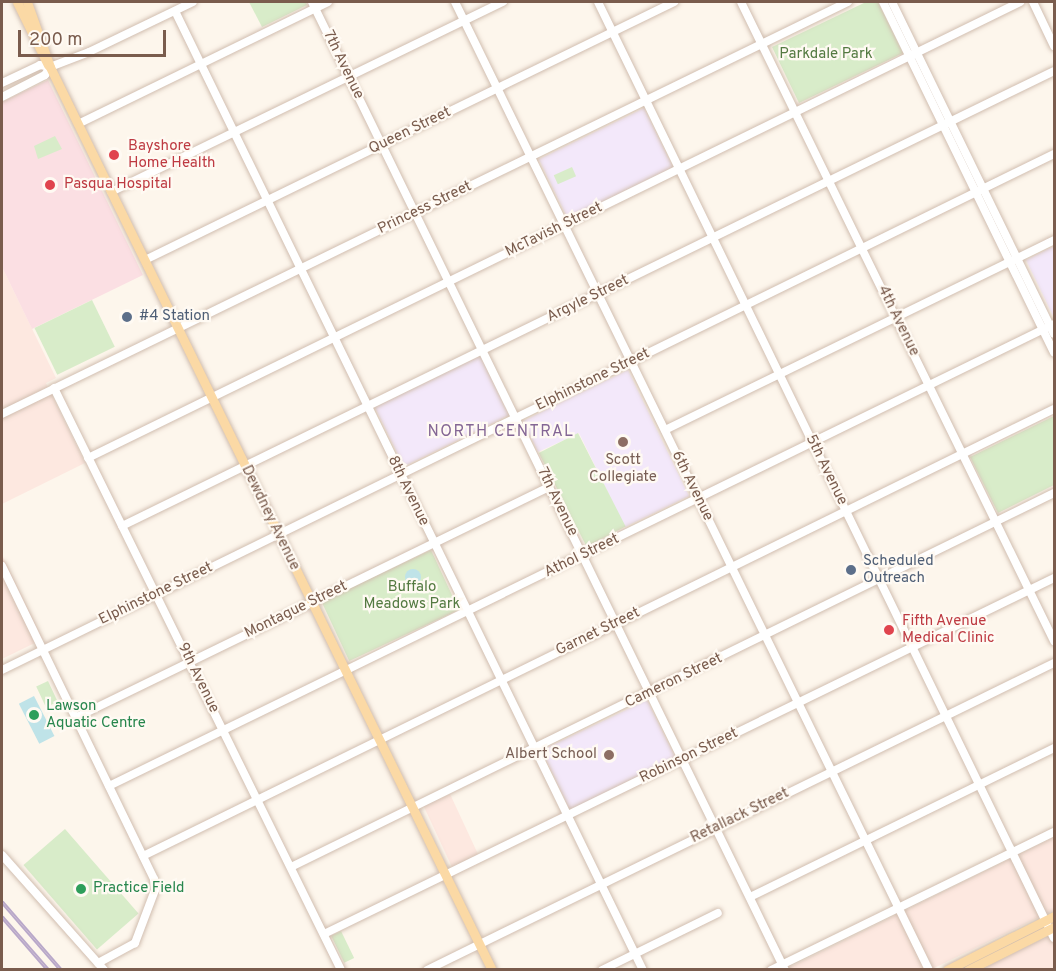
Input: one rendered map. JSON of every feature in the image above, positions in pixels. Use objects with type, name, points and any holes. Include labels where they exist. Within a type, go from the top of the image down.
[{"type":"main road","name":"Dewdney Avenue","points":[[17,2],[41,58],[50,67]]},
{"type":"main road","name":"Dewdney Avenue","points":[[27,2],[50,67],[492,969]]},
{"type":"main road","points":[[947,969],[1052,926]]},
{"type":"main road","points":[[968,969],[1052,926]]},
{"type":"street","points":[[2,83],[40,66],[50,67],[175,10],[182,4],[193,2]]},
{"type":"street","points":[[78,124],[201,64],[313,5],[328,2]]},
{"type":"street","name":"6th Avenue","points":[[455,2],[929,969]]},
{"type":"street","points":[[111,192],[503,2]]},
{"type":"street","name":"5th Avenue","points":[[598,2],[1013,852],[1052,926]]},
{"type":"street","name":"Queen Street","points":[[145,260],[674,2]]},
{"type":"street","name":"4th Avenue","points":[[741,2],[1054,641]]},
{"type":"street","name":"Princess Street","points":[[2,414],[848,2]]},
{"type":"street","points":[[883,2],[913,54],[1014,260],[1051,328],[1054,352]]},
{"type":"street","points":[[892,2],[913,54]]},
{"type":"street","name":"McTavish Street","points":[[88,458],[1020,2]]},
{"type":"street","points":[[1033,2],[1054,46]]},
{"type":"street","name":"7th Avenue","points":[[313,5],[784,967]]},
{"type":"street","name":"8th Avenue","points":[[175,10],[302,268],[400,475],[644,969]]},
{"type":"street","points":[[2,97],[45,75],[50,67]]},
{"type":"street","name":"Argyle Street","points":[[122,526],[1054,71]]},
{"type":"street","name":"Elphinstone Street","points":[[2,670],[1054,154]]},
{"type":"street","points":[[665,430],[1054,240]]},
{"type":"street","name":"Athol Street","points":[[109,786],[1051,328]]},
{"type":"street","name":"9th Avenue","points":[[54,388],[341,969]]},
{"type":"street","name":"Garnet Street","points":[[143,856],[1054,409]]},
{"type":"street","name":"Montague Street","points":[[75,718],[549,486]]},
{"type":"street","name":"Cameron Street","points":[[291,867],[651,693],[1054,493]]},
{"type":"street","points":[[2,566],[154,879],[155,890],[135,943],[98,963]]},
{"type":"street","name":"Robinson Street","points":[[324,934],[1054,578]]},
{"type":"street","name":"Retallack Street","points":[[427,969],[1054,663]]},
{"type":"street","points":[[750,897],[1054,748]]},
{"type":"street","points":[[771,969],[784,967],[1054,832]]},
{"type":"street","points":[[2,855],[105,969]]},
{"type":"street","points":[[602,969],[718,914]]},
{"type":"shaded area","name":"Pasqua Hospital","points":[[48,80],[143,275],[32,329],[2,267],[2,102]]},
{"type":"shaded area","points":[[644,108],[673,167],[568,219],[539,159]]},
{"type":"shaded area","points":[[1054,246],[1054,318],[1026,260]]},
{"type":"shaded area","points":[[2,267],[56,378],[46,383],[85,463],[2,504]]},
{"type":"shaded area","points":[[480,356],[509,415],[404,467],[375,407]]},
{"type":"shaded area","name":"Scott Collegiate","points":[[628,370],[689,496],[625,527],[579,433],[538,452],[523,421]]},
{"type":"shaded area","points":[[2,555],[43,639],[2,659]]},
{"type":"shaded area","name":"Albert School","points":[[647,700],[675,757],[574,809],[569,808],[543,753],[544,749]]},
{"type":"shaded area","points":[[450,794],[479,856],[452,868],[424,806]]},
{"type":"shaded area","points":[[1054,837],[1054,910],[932,969],[784,970]]},
{"type":"shaded area","points":[[1054,931],[1054,969],[976,969]]},
{"type":"green space","points":[[249,2],[306,2],[307,5],[262,27]]},
{"type":"green space","name":"Parkdale Park","points":[[866,2],[878,2],[903,53],[799,103],[772,47]]},
{"type":"green space","points":[[55,136],[62,149],[38,159],[34,146]]},
{"type":"green space","points":[[572,167],[576,176],[558,184],[554,175]]},
{"type":"green space","points":[[92,300],[115,347],[57,375],[34,328]]},
{"type":"green space","points":[[1054,416],[1054,485],[998,513],[970,457]]},
{"type":"green space","points":[[578,433],[626,527],[586,547],[539,453]]},
{"type":"green space","name":"Buffalo Meadows Park","points":[[431,550],[459,610],[349,661],[321,601]]},
{"type":"green space","points":[[48,681],[58,702],[46,707],[36,686]]},
{"type":"green space","name":"Practice Field","points":[[65,829],[138,914],[97,950],[23,865]]},
{"type":"green space","points":[[341,931],[354,958],[344,963],[331,936]]},
{"type":"water","points":[[413,569],[419,571],[421,577],[419,583],[413,585],[407,583],[405,577],[407,571]]},
{"type":"water","points":[[34,696],[54,736],[39,744],[19,704]]},
{"type":"railway","points":[[2,902],[61,970]]},
{"type":"railway","points":[[2,917],[48,970]]},
{"type":"place","name":"Bayshore Home Health","points":[[114,155]]},
{"type":"place","name":"Pasqua Hospital","points":[[50,185]]},
{"type":"place","name":"#4 Station","points":[[127,317]]},
{"type":"place","name":"Scott Collegiate","points":[[623,442]]},
{"type":"place","name":"Scheduled Outreach","points":[[851,570]]},
{"type":"place","name":"Fifth Avenue Medical Clinic","points":[[889,630]]},
{"type":"place","name":"Lawson Aquatic Centre","points":[[34,715]]},
{"type":"place","name":"Albert School","points":[[609,755]]},
{"type":"place","name":"Practice Field","points":[[81,889]]},
{"type":"district","name":"NORTH CENTRAL","points":[[501,432]]}]
